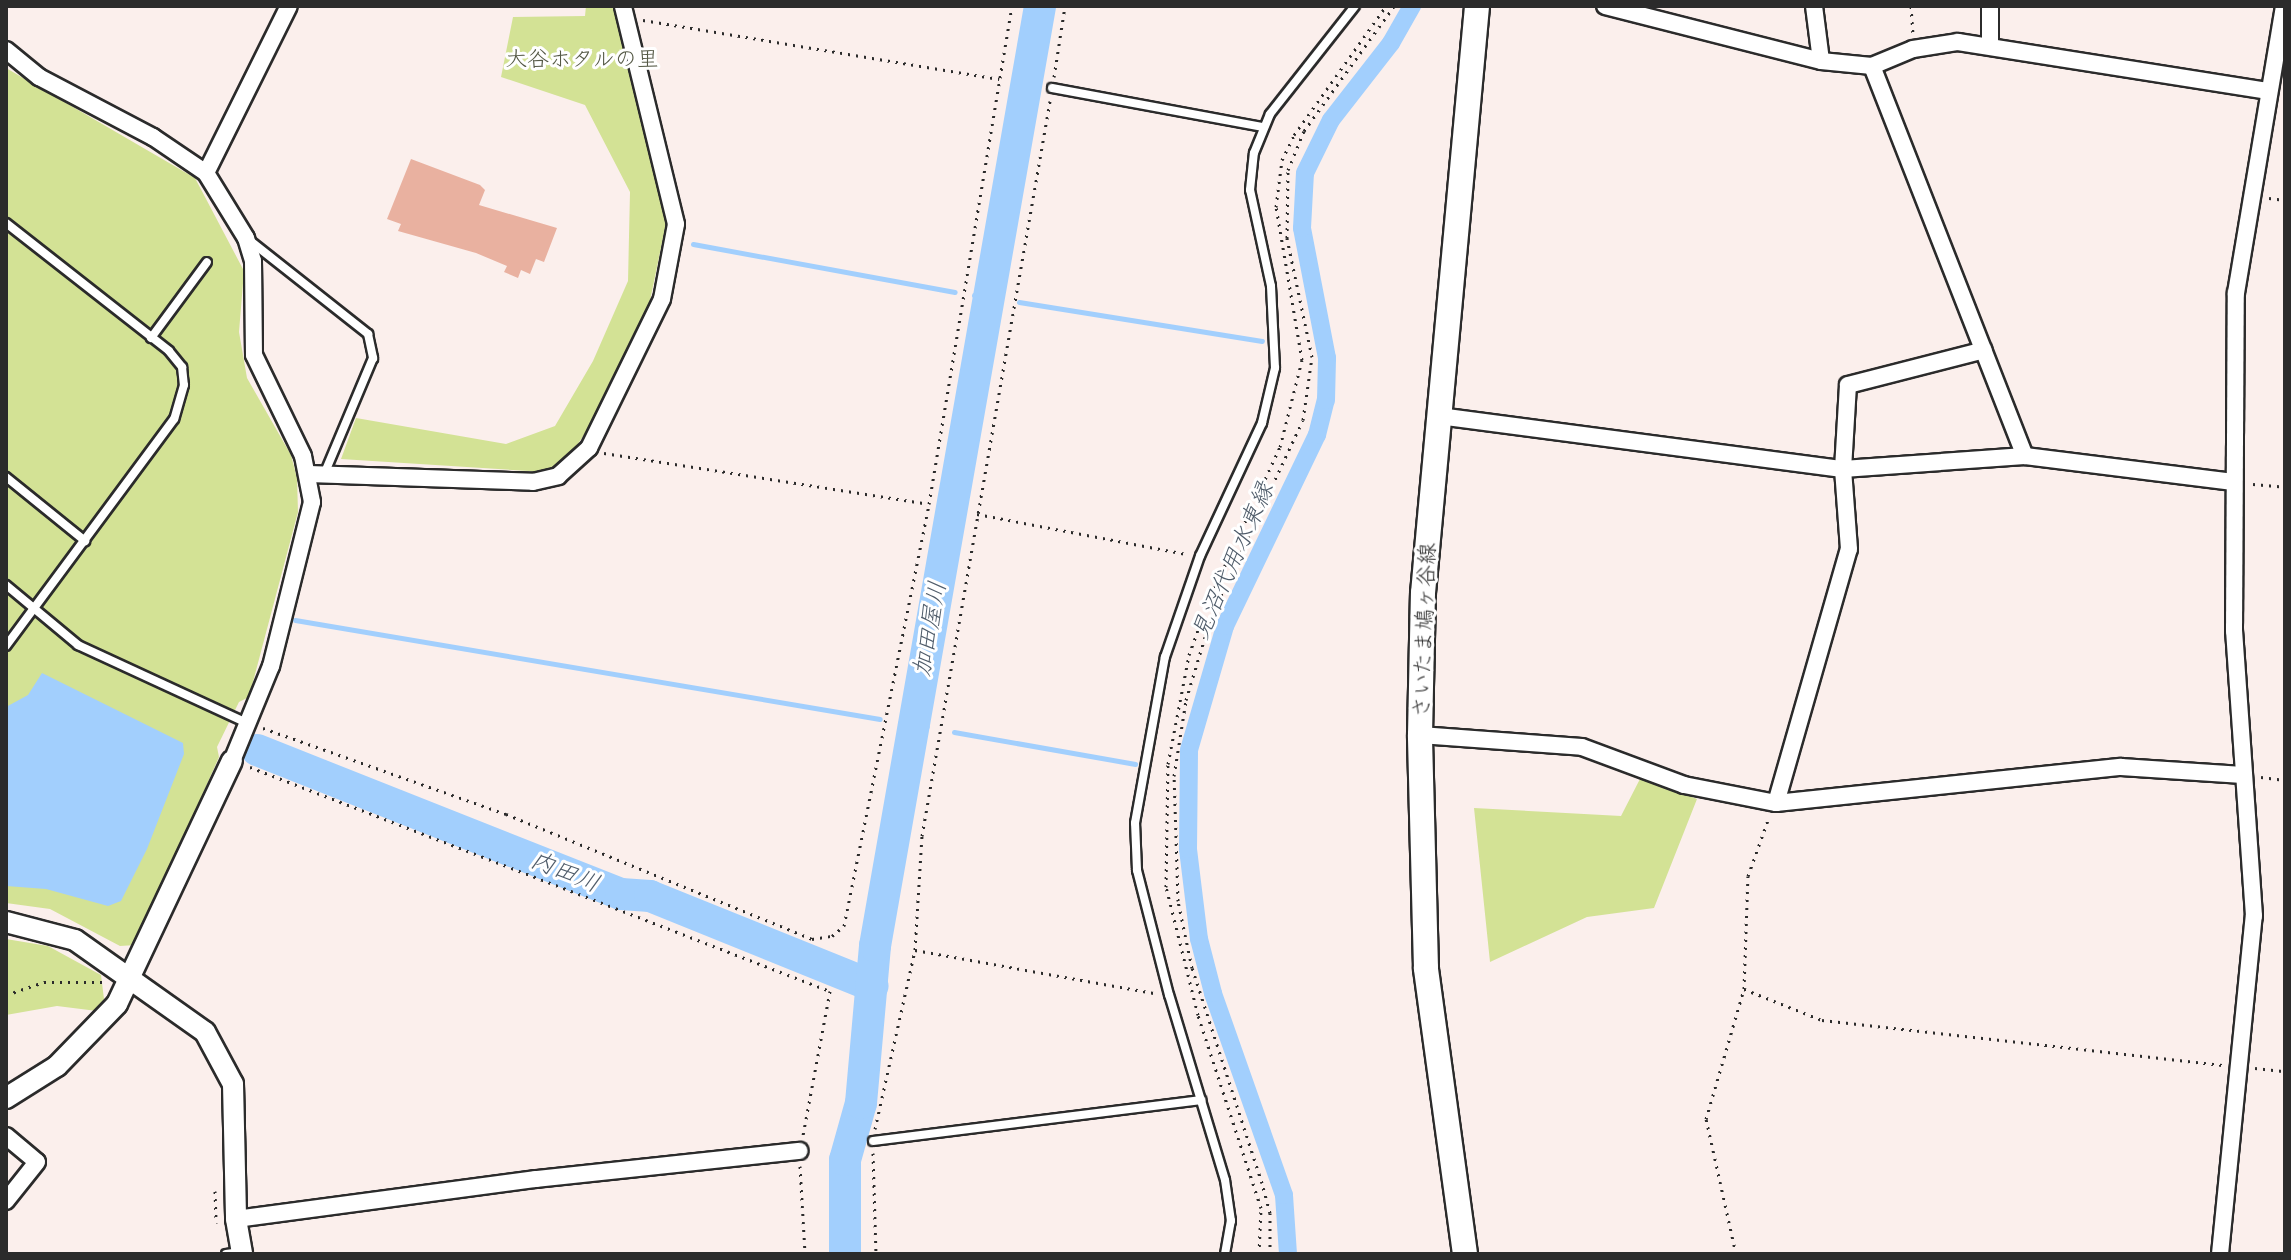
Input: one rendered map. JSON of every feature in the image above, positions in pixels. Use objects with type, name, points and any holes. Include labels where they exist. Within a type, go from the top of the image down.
[{"type":"main road","name":"さいたま鳩ヶ谷線","points":[[1465,1254],[1426,968],[1420,735],[1423,593],[1477,6]]},
{"type":"street","points":[[206,173],[289,6]]},
{"type":"street","points":[[1605,6],[1821,61],[1872,66],[1913,49],[1958,42],[2267,91]]},
{"type":"street","points":[[1814,6],[1821,61]]},
{"type":"street","points":[[1990,6],[1990,45]]},
{"type":"street","points":[[2220,1254],[2254,916],[2234,631],[2236,293],[2267,91],[2284,6]]},
{"type":"street","points":[[317,473],[533,482],[558,476],[589,448],[662,299],[676,224],[623,12]]},
{"type":"street","points":[[6,50],[39,77],[153,137],[206,173],[246,238],[253,261],[254,355],[317,473],[311,510],[271,666],[133,977],[81,1045],[6,1098]]},
{"type":"street","points":[[1872,66],[2025,456]]},
{"type":"street","points":[[1776,803],[1849,549],[1843,469],[1848,385],[1984,350]]},
{"type":"street","points":[[1439,416],[1843,469],[2025,456],[2233,482]]},
{"type":"street","points":[[1420,735],[1582,747],[1684,785],[1776,803],[2121,767],[2243,775]]},
{"type":"street","points":[[6,922],[75,940],[195,1022],[221,1055],[237,1112],[226,1223],[236,1253]]},
{"type":"street","points":[[6,1136],[37,1162],[6,1201]]},
{"type":"street","points":[[226,1223],[536,1179],[800,1151]]},
{"type":"lane","points":[[1225,1254],[1229,1201],[1169,995],[1137,870],[1135,823],[1165,657],[1200,556],[1262,423],[1275,368],[1271,286],[1250,190],[1263,127],[1355,6]]},
{"type":"lane","points":[[1052,88],[1263,127]]},
{"type":"lane","points":[[6,223],[151,338],[182,367],[182,403],[85,541],[7,642]]},
{"type":"lane","points":[[246,238],[368,334],[373,358],[317,473]]},
{"type":"lane","points":[[151,338],[207,262]]},
{"type":"lane","points":[[6,477],[85,541]]},
{"type":"lane","points":[[6,585],[78,645],[246,728]]},
{"type":"lane","points":[[873,1141],[1201,1100]]},
{"type":"path","points":[[246,728],[506,814],[812,939],[832,936],[844,926],[864,839],[929,504],[1012,6]]},
{"type":"path","points":[[876,1254],[873,1141],[915,950],[922,836],[1065,6]]},
{"type":"path","points":[[1259,1254],[1261,1208],[1198,1015],[1169,901],[1164,860],[1168,764],[1189,655],[1208,602],[1280,447],[1302,360],[1276,207],[1282,160],[1302,122],[1386,6]]},
{"type":"path","points":[[1270,1254],[1270,1213],[1192,968],[1178,901],[1174,776],[1186,700],[1211,617],[1303,420],[1312,357],[1287,238],[1288,170],[1304,131],[1394,6]]},
{"type":"path","points":[[1911,6],[1913,49]]},
{"type":"path","points":[[623,12],[999,79]]},
{"type":"path","points":[[589,448],[929,504]]},
{"type":"path","points":[[2233,482],[2285,487]]},
{"type":"path","points":[[977,514],[1200,556]]},
{"type":"path","points":[[234,755],[830,991],[800,1151],[805,1254]]},
{"type":"path","points":[[2243,775],[2285,780]]},
{"type":"path","points":[[1736,1254],[1706,1119],[1744,989],[1748,876],[1776,803]]},
{"type":"path","points":[[915,950],[1169,995]]},
{"type":"path","points":[[6,995],[44,982],[108,981]]},
{"type":"path","points":[[1744,989],[1822,1020],[2285,1071]]},
{"type":"path","points":[[215,1187],[226,1223]]},
{"type":"green space","name":"大谷ホタルの里","points":[[586,6],[617,6],[667,219],[647,315],[611,394],[566,462],[545,472],[341,459],[356,418],[506,444],[555,426],[593,361],[628,281],[630,192],[585,105],[501,77],[513,17],[585,16]]},
{"type":"green space","points":[[6,68],[195,178],[244,271],[239,332],[247,378],[291,455],[297,478],[298,512],[249,697],[239,702],[217,747],[219,757],[136,945],[120,946],[50,909],[6,903]]},
{"type":"green space","points":[[1641,777],[1697,799],[1654,908],[1587,917],[1490,962],[1474,808],[1621,816]]},
{"type":"green space","points":[[6,939],[48,946],[101,975],[104,999],[97,1011],[57,1006],[6,1015]]},
{"type":"water","points":[[42,673],[183,743],[184,754],[147,849],[121,901],[108,906],[46,889],[6,886],[6,707],[28,695]]},
{"type":"building","points":[[411,159],[480,185],[485,190],[479,205],[557,228],[544,262],[536,259],[530,274],[521,270],[518,278],[504,272],[507,266],[476,253],[398,231],[401,224],[387,219]]},
{"type":"waterway","name":"加田屋川","points":[[845,1254],[845,1160],[861,1103],[875,946],[1040,6]]},
{"type":"waterway","name":"見沼代用水東縁","points":[[1288,1254],[1284,1195],[1213,993],[1199,939],[1188,849],[1189,750],[1225,626],[1317,435],[1326,400],[1327,358],[1302,228],[1305,173],[1331,120],[1391,43],[1412,6]]},
{"type":"waterway","points":[[693,244],[955,292]]},
{"type":"waterway","name":"加田屋川","points":[[974,295],[1001,299]]},
{"type":"waterway","points":[[1019,302],[1262,341]]},
{"type":"waterway","points":[[295,620],[880,719]]},
{"type":"waterway","name":"加田屋川","points":[[900,723],[927,727]]},
{"type":"waterway","points":[[954,732],[1135,764]]},
{"type":"waterway","name":"内田川","points":[[257,750],[621,894],[650,896],[873,986]]}]
